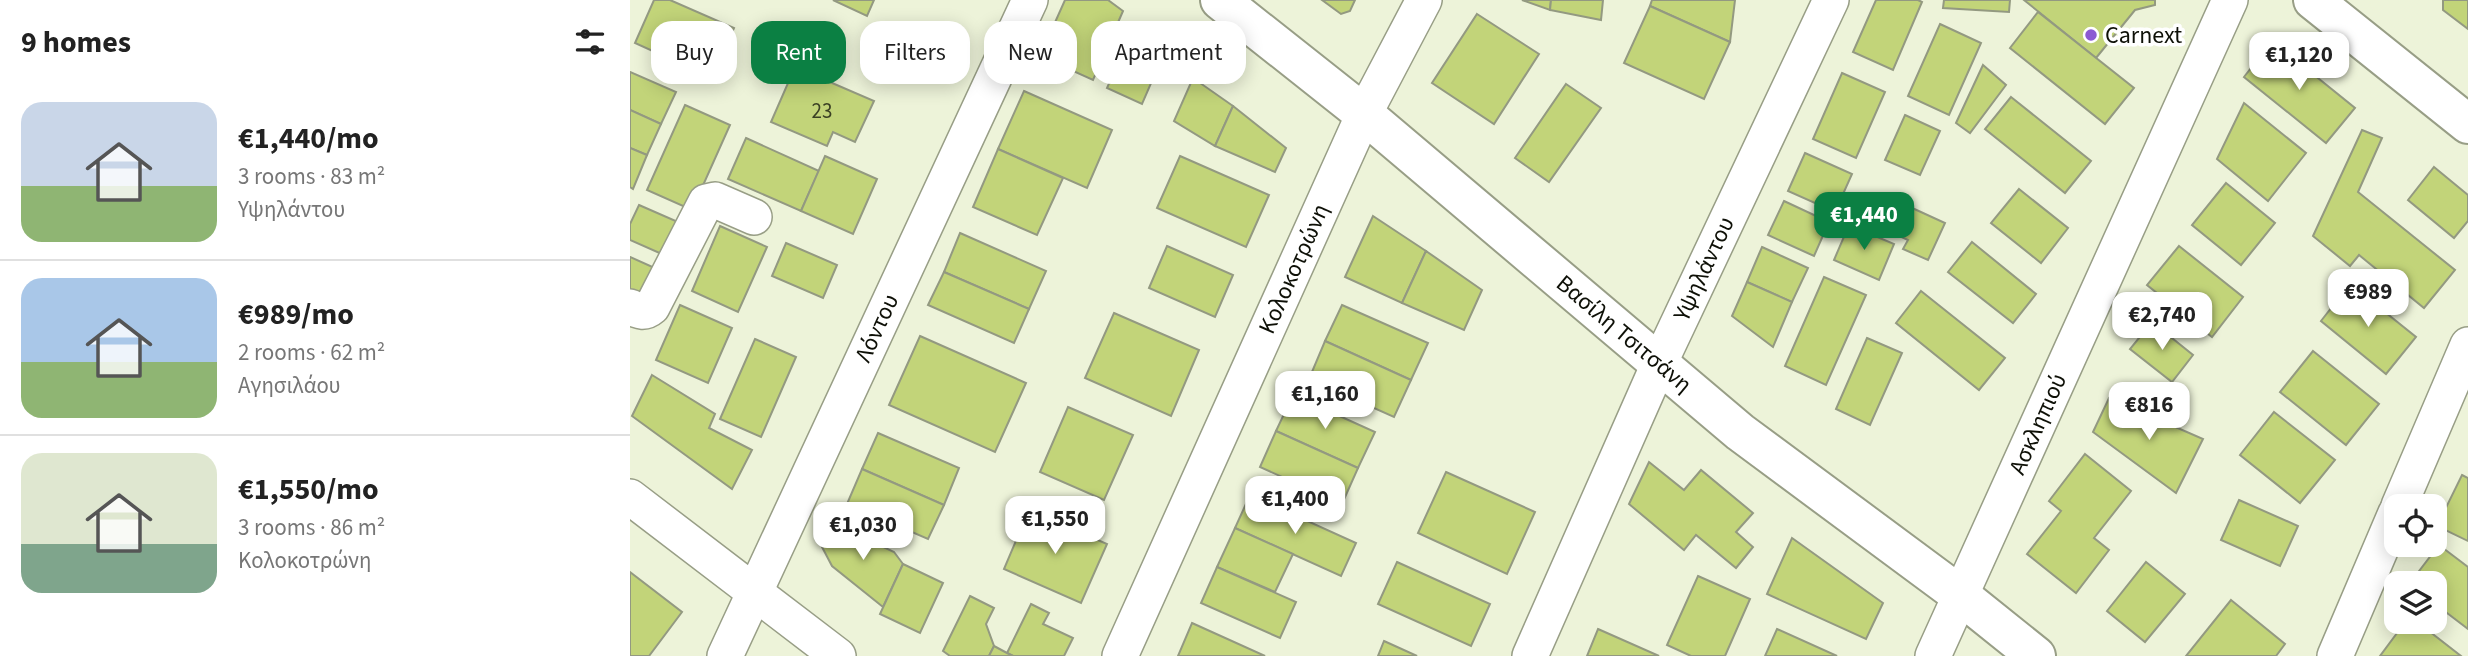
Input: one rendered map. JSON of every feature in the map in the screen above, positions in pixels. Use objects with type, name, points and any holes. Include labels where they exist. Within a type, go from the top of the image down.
[{"type":"street","name":"Λόντου","points":[[725,656],[1030,0]]},
{"type":"street","name":"Βασίλη Τσιτσάνη","points":[[1220,0],[1364,114],[1740,432],[1960,595],[2036,656]]},
{"type":"street","name":"Κολοκοτρώνη","points":[[1119,656],[1364,114],[1424,0]]},
{"type":"street","name":"Υψηλάντου","points":[[1531,656],[1659,364],[1831,0]]},
{"type":"street","name":"Ασκληπιού","points":[[1933,656],[2230,0]]},
{"type":"street","points":[[2314,0],[2358,17],[2468,124]]},
{"type":"street","points":[[630,307],[641,312],[652,307],[706,202],[715,200],[754,217]]},
{"type":"street","points":[[2404,494],[2468,345]]},
{"type":"street","points":[[630,497],[838,656]]},
{"type":"street","points":[[2335,656],[2384,541]]},
{"type":"building","points":[[654,0],[670,0],[718,21],[651,21],[651,50],[635,43]]},
{"type":"building","points":[[833,0],[874,0],[867,16]]},
{"type":"building","points":[[1065,0],[1108,0],[1123,11],[1119,21],[1091,21],[1091,79],[1077,73],[1077,21],[1056,21]]},
{"type":"building","points":[[1322,0],[1355,0],[1350,11],[1341,14]]},
{"type":"building","points":[[1522,0],[1551,0],[1550,10]]},
{"type":"building","points":[[1551,0],[1603,0],[1601,20],[1550,10]]},
{"type":"building","points":[[1652,0],[1735,0],[1730,42],[1650,6]]},
{"type":"building","points":[[1876,0],[1922,2],[1893,70],[1853,52]]},
{"type":"building","points":[[1944,0],[2010,0],[2009,12],[1943,8]]},
{"type":"building","name":"Carnext","points":[[2024,0],[2155,0],[2155,5],[2135,10],[2096,58]]},
{"type":"building","points":[[2443,0],[2468,0],[2468,29],[2443,10]]},
{"type":"building","points":[[1650,6],[1730,42],[1704,99],[1624,63]]},
{"type":"building","points":[[2038,12],[2134,88],[2105,124],[2010,48]]},
{"type":"building","points":[[1477,14],[1539,54],[1494,124],[1432,83]]},
{"type":"building","points":[[1940,24],[1981,43],[1949,115],[1908,96]]},
{"type":"building","points":[[2272,41],[2355,108],[2326,143],[2244,77]]},
{"type":"building","points":[[1983,65],[2006,85],[1970,133],[1956,123]]},
{"type":"building","points":[[630,72],[651,81],[651,84],[676,92],[661,124],[630,110]]},
{"type":"building","points":[[1842,73],[1885,92],[1856,158],[1813,139]]},
{"type":"building","points":[[788,84],[834,84],[874,101],[855,142],[833,132],[827,146],[771,122]]},
{"type":"building","points":[[1109,84],[1151,84],[1142,104],[1107,88]]},
{"type":"building","points":[[1190,84],[1202,84],[1233,106],[1215,146],[1174,121]]},
{"type":"building","points":[[1566,84],[1601,108],[1549,182],[1515,158]]},
{"type":"building","points":[[1024,91],[1112,130],[1087,188],[998,149]]},
{"type":"building","points":[[2011,97],[2091,161],[2065,193],[1985,129]]},
{"type":"building","points":[[2244,103],[2306,153],[2268,201],[2217,159]]},
{"type":"building","points":[[685,105],[730,125],[692,210],[647,190]]},
{"type":"building","points":[[1233,106],[1286,148],[1275,172],[1215,146]]},
{"type":"building","points":[[630,110],[661,124],[647,155],[630,148]]},
{"type":"building","points":[[1905,115],[1940,131],[1920,175],[1885,160]]},
{"type":"building","points":[[2362,130],[2382,138],[2358,192],[2455,270],[2424,308],[2359,255],[2350,266],[2313,236]]},
{"type":"building","points":[[746,138],[819,171],[801,211],[728,179]]},
{"type":"building","points":[[630,148],[647,155],[633,189],[630,187]]},
{"type":"building","points":[[998,149],[1063,178],[1037,235],[973,207]]},
{"type":"building","points":[[1805,153],[1852,174],[1835,212],[1788,191]]},
{"type":"building","points":[[825,156],[877,179],[853,234],[801,211]]},
{"type":"building","points":[[1180,156],[1269,195],[1246,247],[1157,208]]},
{"type":"building","points":[[2434,167],[2468,195],[2468,221],[2454,238],[2408,200]]},
{"type":"building","points":[[2226,183],[2275,223],[2241,265],[2192,225]]},
{"type":"building","points":[[2019,189],[2068,228],[2041,263],[1991,223]]},
{"type":"building","points":[[1784,201],[1829,222],[1814,256],[1768,235]]},
{"type":"building","points":[[639,205],[678,222],[664,255],[630,240],[630,224]]},
{"type":"building","points":[[1910,207],[1945,223],[1928,260],[1903,249],[1908,240],[1895,234]]},
{"type":"building","points":[[1373,216],[1426,251],[1402,303],[1345,277]]},
{"type":"building","points":[[1849,225],[1894,244],[1879,280],[1834,260]]},
{"type":"building","points":[[720,226],[767,247],[738,312],[692,291]]},
{"type":"building","points":[[960,233],[1046,271],[1029,309],[944,272]]},
{"type":"building","points":[[1972,242],[2036,294],[2013,323],[1948,272]]},
{"type":"building","points":[[786,243],[837,265],[823,298],[772,276]]},
{"type":"building","points":[[1167,246],[1233,275],[1215,317],[1149,288]]},
{"type":"building","points":[[2179,246],[2243,297],[2212,337],[2147,285]]},
{"type":"building","points":[[1762,247],[1808,268],[1792,302],[1747,282]]},
{"type":"building","points":[[1426,251],[1482,290],[1464,330],[1402,303]]},
{"type":"building","points":[[630,257],[657,269],[644,300],[630,294]]},
{"type":"building","points":[[944,272],[1029,309],[1014,343],[928,305]]},
{"type":"building","points":[[1824,277],[1866,295],[1826,385],[1785,366]]},
{"type":"building","points":[[1747,282],[1792,302],[1773,347],[1732,316]]},
{"type":"building","points":[[2350,284],[2416,337],[2386,374],[2321,321]]},
{"type":"building","points":[[1921,291],[2005,358],[1979,390],[1896,323]]},
{"type":"building","points":[[680,305],[732,328],[708,383],[656,360]]},
{"type":"building","points":[[1342,305],[1428,343],[1411,380],[1325,341]]},
{"type":"building","points":[[1114,313],[1199,350],[1171,416],[1085,378]]},
{"type":"building","points":[[2152,322],[2193,355],[2172,382],[2130,349]]},
{"type":"building","points":[[920,336],[1026,383],[995,452],[889,405]]},
{"type":"building","points":[[1867,338],[1902,353],[1870,425],[1836,409]]},
{"type":"building","points":[[755,339],[796,357],[761,437],[720,419]]},
{"type":"building","points":[[1325,341],[1411,380],[1394,417],[1309,379]]},
{"type":"building","points":[[2313,351],[2379,404],[2346,445],[2280,392]]},
{"type":"building","points":[[652,375],[715,414],[709,428],[752,450],[732,489],[632,416]]},
{"type":"building","points":[[1293,395],[1375,432],[1358,468],[1276,431]]},
{"type":"building","points":[[2109,398],[2203,439],[2176,493],[2093,432]]},
{"type":"building","points":[[1068,407],[1133,435],[1104,500],[1040,472]]},
{"type":"building","points":[[2274,412],[2335,460],[2300,503],[2240,455]]},
{"type":"building","points":[[1276,431],[1358,468],[1342,504],[1260,467]]},
{"type":"building","points":[[878,433],[959,468],[944,505],[862,469]]},
{"type":"building","points":[[2085,454],[2131,491],[2094,538],[2109,550],[2076,593],[2027,554],[2061,511],[2049,501]]},
{"type":"building","points":[[1649,462],[1684,490],[1701,470],[1753,513],[1736,532],[1753,547],[1736,568],[1696,535],[1684,550],[1629,504]]},
{"type":"building","points":[[862,469],[944,505],[928,539],[847,504]]},
{"type":"building","points":[[1446,472],[1535,512],[1507,574],[1418,533]]},
{"type":"building","points":[[2462,475],[2468,478],[2468,541],[2447,531],[2447,506]]},
{"type":"building","points":[[1250,495],[1356,543],[1341,576],[1235,528]]},
{"type":"building","points":[[2239,500],[2298,526],[2280,566],[2221,540]]},
{"type":"building","points":[[1029,510],[1107,544],[1081,603],[1004,569]]},
{"type":"building","points":[[833,523],[894,552],[903,564],[883,607],[832,566],[822,547]]},
{"type":"building","points":[[1235,528],[1293,554],[1275,592],[1217,567]]},
{"type":"building","points":[[1792,538],[1883,603],[1866,639],[1767,594]]},
{"type":"building","points":[[2447,551],[2468,567],[2468,629],[2447,613],[2447,571],[2419,571],[2430,557],[2447,557]]},
{"type":"building","points":[[1397,562],[1490,604],[1471,646],[1378,604]]},
{"type":"building","points":[[2146,562],[2185,594],[2145,642],[2107,611]]},
{"type":"building","points":[[903,564],[943,583],[920,633],[880,614]]},
{"type":"building","points":[[1217,567],[1296,602],[1280,638],[1201,603]]},
{"type":"building","points":[[630,572],[682,612],[649,656],[630,656]]},
{"type":"building","points":[[1698,576],[1750,599],[1725,656],[1691,656],[1667,645]]},
{"type":"building","points":[[970,596],[994,608],[986,624],[994,646],[989,656],[950,656],[943,651]]},
{"type":"building","points":[[2231,600],[2285,644],[2276,656],[2186,656]]},
{"type":"building","points":[[1031,604],[1049,613],[1043,624],[1073,638],[1064,656],[1013,656],[1007,653]]},
{"type":"building","points":[[1192,623],[1265,656],[1178,656]]},
{"type":"building","points":[[1598,629],[1659,656],[1587,656]]},
{"type":"building","points":[[1777,629],[1837,656],[1765,656]]},
{"type":"building","points":[[2396,634],[2433,634],[2461,656],[2380,656]]},
{"type":"building","points":[[1384,641],[1417,656],[1378,656]]},
{"type":"building","points":[[994,646],[1007,653],[1013,656],[989,656]]},
{"type":"place","name":"Carnext","points":[[2091,35]]}]
